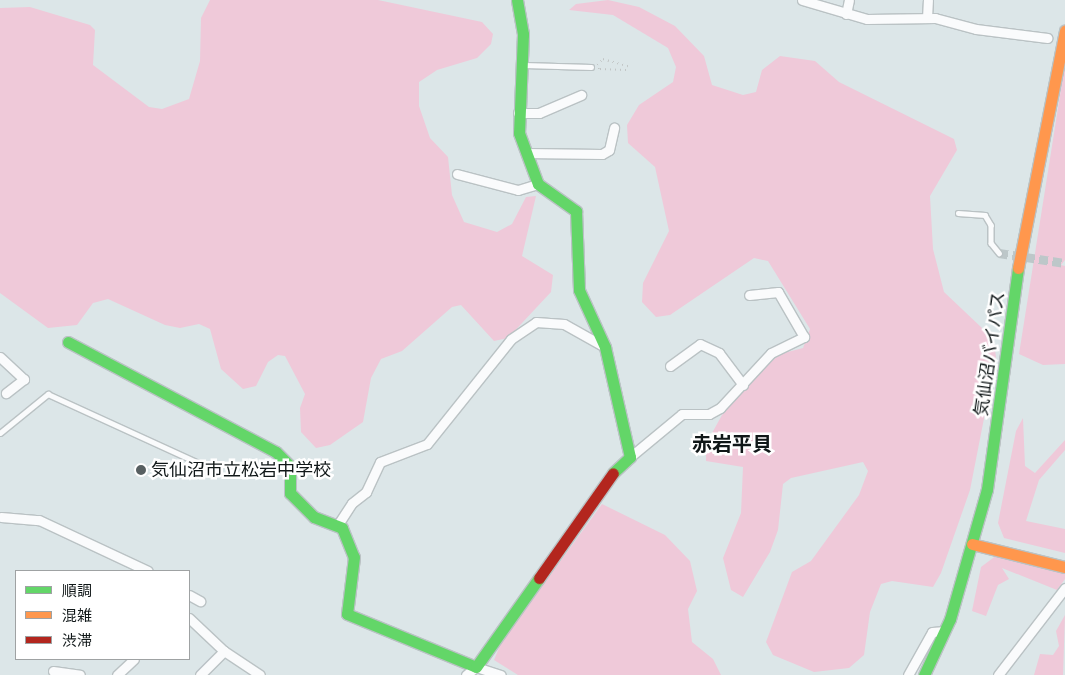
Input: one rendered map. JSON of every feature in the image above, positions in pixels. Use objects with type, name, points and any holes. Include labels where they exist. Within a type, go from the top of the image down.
[{"type":"main road","points":[[68,342],[276,452],[290,466],[290,493],[314,517],[337,526],[354,557],[347,614],[476,667],[619,464],[630,457],[604,346],[580,290],[576,211],[538,184],[526,153],[518,113],[522,65],[517,0]]},
{"type":"main road","name":"気仙沼バイパス","points":[[924,675],[945,632],[989,480],[1041,127],[1065,31]]},
{"type":"main road","points":[[972,542],[1065,560]]},
{"type":"main road","points":[[972,542],[1065,567]]},
{"type":"street","points":[[802,0],[846,14],[876,20],[927,18],[1047,38]]},
{"type":"street","points":[[846,14],[849,0]]},
{"type":"street","points":[[927,18],[928,0]]},
{"type":"street","points":[[518,113],[539,114],[581,95]]},
{"type":"street","points":[[526,153],[602,154],[609,150],[614,128]]},
{"type":"street","points":[[457,174],[518,190],[538,184]]},
{"type":"street","points":[[630,457],[682,414],[709,414],[743,385],[771,353],[804,337],[778,292],[749,295]]},
{"type":"street","points":[[337,526],[352,503],[366,492],[380,462],[427,444],[511,339],[536,322],[564,324],[604,346]]},
{"type":"street","points":[[670,366],[700,344],[719,353],[743,385]]},
{"type":"street","points":[[0,357],[24,379],[6,393]]},
{"type":"street","points":[[0,517],[39,520],[146,570]]},
{"type":"street","points":[[998,675],[1065,588]]},
{"type":"street","points":[[190,595],[200,600]]},
{"type":"street","points":[[190,619],[224,651],[260,675]]},
{"type":"street","points":[[908,675],[932,632],[945,632]]},
{"type":"street","points":[[200,675],[224,651]]},
{"type":"street","points":[[120,674],[133,660]]},
{"type":"street","points":[[466,675],[476,667],[501,675]]},
{"type":"street","points":[[53,671],[80,675]]},
{"type":"lane","points":[[522,65],[591,67]]},
{"type":"lane","points":[[958,213],[985,215],[991,225],[991,243],[1000,253]]},
{"type":"lane","points":[[0,433],[48,394],[210,468]]},
{"type":"path","points":[[626,70],[597,65],[605,62],[628,66]]},
{"type":"path","points":[[605,62],[605,67]]},
{"type":"shaded area","points":[[210,0],[378,0],[482,22],[493,34],[491,44],[477,58],[437,70],[419,82],[419,106],[430,138],[448,157],[452,195],[464,222],[497,232],[512,224],[526,197],[536,196],[522,256],[553,275],[551,292],[508,338],[494,341],[461,305],[452,307],[402,351],[381,359],[371,378],[363,422],[330,445],[316,448],[301,432],[300,408],[305,394],[285,356],[278,355],[268,362],[256,386],[243,389],[221,369],[210,329],[199,324],[180,328],[165,325],[108,299],[93,303],[77,325],[48,328],[0,293],[0,8],[30,7],[90,25],[95,30],[93,65],[149,107],[162,109],[189,99],[200,61],[201,18]]},
{"type":"shaded area","points":[[608,0],[639,7],[675,26],[704,56],[712,85],[743,95],[756,92],[762,70],[780,56],[815,61],[839,82],[954,139],[957,150],[930,196],[933,249],[944,292],[982,328],[994,343],[996,357],[970,490],[941,573],[933,587],[892,581],[881,584],[870,612],[864,655],[849,668],[814,672],[773,655],[766,642],[792,572],[811,561],[859,495],[868,471],[863,462],[791,478],[783,484],[778,530],[770,552],[743,597],[731,590],[723,558],[741,513],[743,467],[706,461],[706,444],[722,415],[756,375],[780,354],[803,348],[810,329],[768,261],[754,258],[670,315],[656,317],[642,302],[643,283],[669,231],[655,167],[628,143],[627,125],[639,105],[673,82],[676,67],[668,48],[613,15],[569,10],[576,4]]},
{"type":"shaded area","points":[[1065,64],[1065,260],[1061,265],[1065,266],[1065,364],[1043,365],[1019,354]]},
{"type":"shaded area","points":[[1023,418],[1025,466],[1035,473],[1065,440],[1065,450],[1039,480],[1026,521],[1065,529],[1065,553],[1004,538],[998,523],[1016,431]]},
{"type":"shaded area","points":[[602,504],[665,535],[690,561],[697,591],[688,609],[692,642],[713,659],[721,675],[518,675],[494,660],[501,643]]},
{"type":"shaded area","points":[[997,555],[1065,573],[1065,579],[1057,590],[1002,568],[1009,579],[998,585],[986,616],[972,611],[981,567]]},
{"type":"shaded area","points":[[1065,615],[1063,675],[1034,675],[1040,654],[1053,655],[1059,646],[1056,631]]},
{"type":"tunnel","points":[[999,253],[1065,263]]},
{"type":"traffic: fast","points":[[517,0],[523,34],[519,133],[538,184],[576,211],[579,290],[605,347],[630,457],[613,473]]},
{"type":"traffic: fast","points":[[924,675],[950,619],[987,489],[1018,268]]},
{"type":"traffic: fast","points":[[68,342],[276,452],[290,466],[290,493],[314,517],[342,528],[354,557],[347,614],[476,667],[539,578]]},
{"type":"traffic: slow","points":[[1018,268],[1065,31]]},
{"type":"traffic: slow","points":[[972,544],[1065,567]]},
{"type":"traffic: jam","points":[[539,578],[613,473]]},
{"type":"place","name":"気仙沼市立松岩中学校","points":[[141,470]]},
{"type":"district","name":"赤岩平貝","points":[[732,443]]}]
